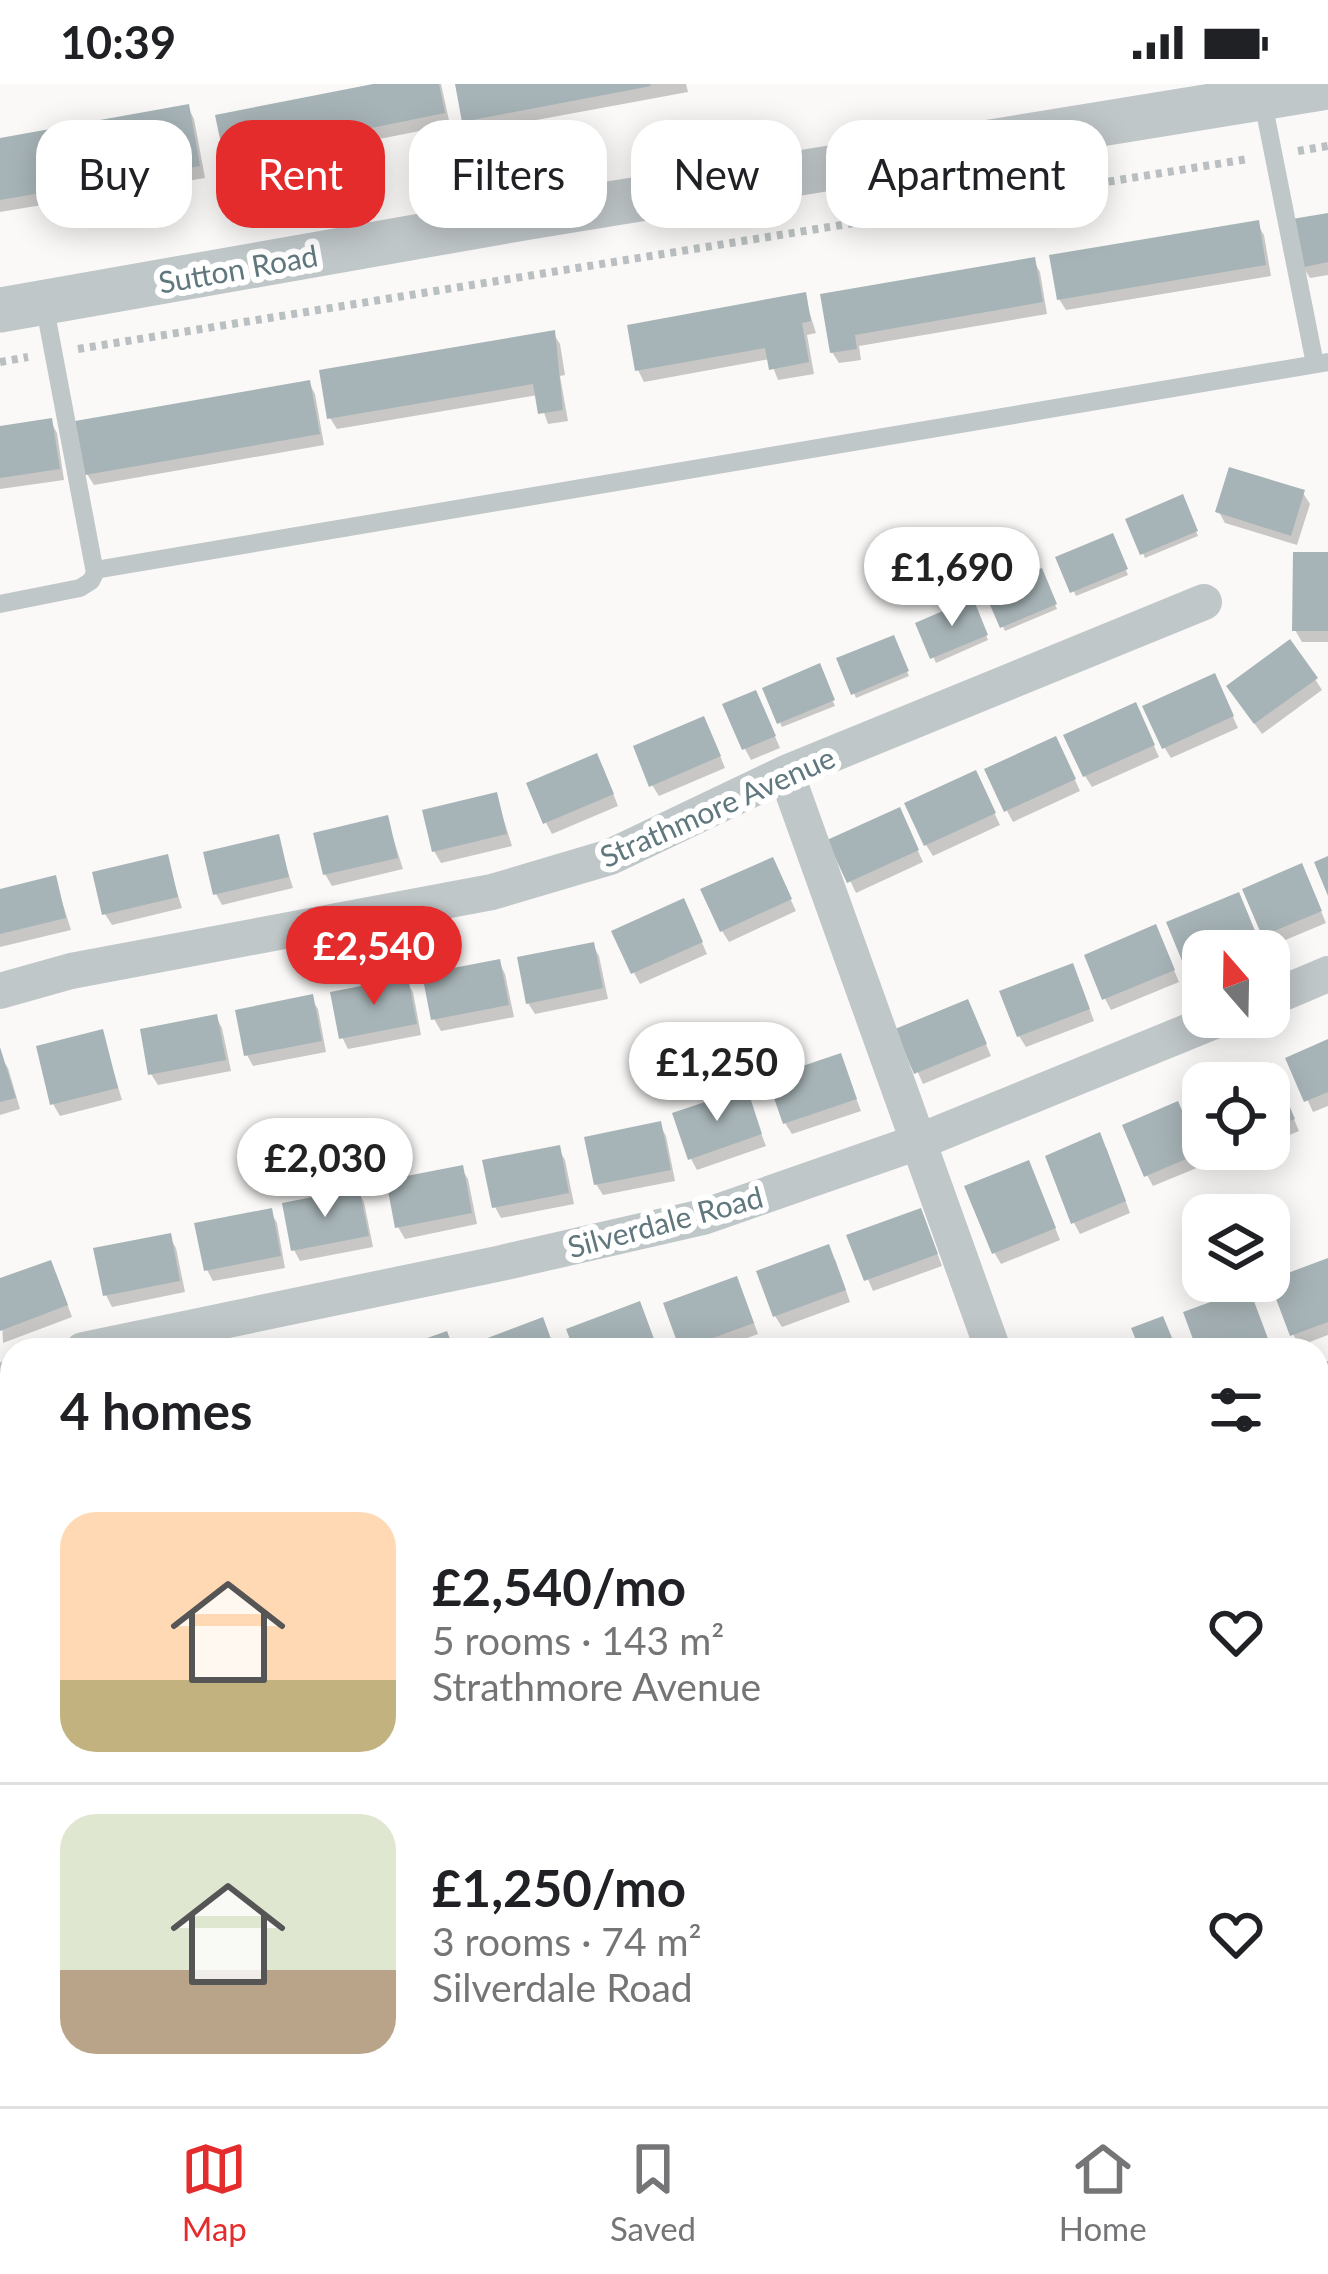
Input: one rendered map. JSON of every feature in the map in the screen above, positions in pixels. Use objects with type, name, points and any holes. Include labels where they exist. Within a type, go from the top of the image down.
[{"type":"street","name":"Sutton Road","points":[[22,306],[575,209],[1328,87]]},
{"type":"street","name":"Strathmore Avenue","points":[[0,991],[71,971],[492,892],[610,857],[786,773],[1204,602]]},
{"type":"street","points":[[786,773],[989,1338]]},
{"type":"street","points":[[1290,990],[1328,974]]},
{"type":"street","name":"Silverdale Road","points":[[141,1338],[703,1217],[918,1142],[1182,1034]]},
{"type":"lane","points":[[95,570],[1321,363],[1262,98]]},
{"type":"lane","points":[[0,604],[80,588],[92,581],[95,570],[53,353],[22,306]]},
{"type":"path","points":[[0,362],[1328,146]]},
{"type":"building","points":[[373,84],[439,84],[445,113],[385,125],[385,120],[216,120],[215,115]]},
{"type":"building","points":[[455,84],[651,86],[472,120],[462,120]]},
{"type":"building","points":[[189,104],[192,120],[100,120]]},
{"type":"building","points":[[192,121],[200,166],[192,167]]},
{"type":"building","points":[[36,132],[36,194],[0,200],[0,138]]},
{"type":"building","points":[[1328,213],[1328,262],[1300,268],[1292,219]]},
{"type":"building","points":[[1259,220],[1266,265],[1057,300],[1049,255]]},
{"type":"building","points":[[1035,257],[1043,302],[855,335],[857,349],[830,353],[820,294]]},
{"type":"building","points":[[806,292],[811,321],[802,323],[809,362],[769,370],[765,348],[635,371],[627,325]]},
{"type":"building","points":[[555,330],[563,410],[538,414],[533,384],[327,419],[319,370]]},
{"type":"building","points":[[310,380],[320,434],[85,475],[75,421]]},
{"type":"building","points":[[52,418],[60,469],[0,478],[0,426]]},
{"type":"building","points":[[1229,467],[1305,490],[1291,536],[1215,512]]},
{"type":"building","points":[[1183,494],[1198,531],[1140,555],[1125,519]]},
{"type":"building","points":[[1113,533],[1128,569],[1070,593],[1055,557]]},
{"type":"building","points":[[1293,552],[1328,552],[1328,631],[1292,631]]},
{"type":"building","points":[[1042,568],[1057,604],[1000,628],[984,591]]},
{"type":"building","points":[[973,598],[988,635],[930,659],[915,623]]},
{"type":"building","points":[[894,635],[909,671],[851,695],[836,658]]},
{"type":"building","points":[[1290,639],[1318,678],[1254,724],[1226,686]]},
{"type":"building","points":[[820,663],[835,700],[777,724],[762,688]]},
{"type":"building","points":[[1215,673],[1234,716],[1162,749],[1142,706]]},
{"type":"building","points":[[756,690],[776,736],[742,750],[722,704]]},
{"type":"building","points":[[1136,702],[1155,745],[1083,777],[1063,735]]},
{"type":"building","points":[[704,716],[721,756],[649,787],[633,746]]},
{"type":"building","points":[[1056,736],[1076,779],[1004,812],[984,769]]},
{"type":"building","points":[[597,753],[614,794],[543,824],[526,783]]},
{"type":"building","points":[[976,770],[996,813],[924,846],[904,803]]},
{"type":"building","points":[[497,792],[507,834],[432,852],[422,810]]},
{"type":"building","points":[[900,807],[919,850],[847,883],[827,840]]},
{"type":"building","points":[[388,815],[398,858],[323,875],[313,833]]},
{"type":"building","points":[[279,834],[289,877],[213,895],[203,852]]},
{"type":"building","points":[[168,854],[178,897],[102,915],[92,872]]},
{"type":"building","points":[[1328,856],[1328,896],[1314,862]]},
{"type":"building","points":[[773,857],[792,899],[720,932],[700,889]]},
{"type":"building","points":[[1302,863],[1322,911],[1276,930],[1259,930],[1242,889]]},
{"type":"building","points":[[56,875],[66,918],[0,934],[0,889]]},
{"type":"building","points":[[1239,892],[1255,930],[1182,930],[1182,961],[1166,922]]},
{"type":"building","points":[[684,898],[703,942],[631,974],[611,931]]},
{"type":"building","points":[[1156,924],[1175,970],[1102,1000],[1084,955]]},
{"type":"building","points":[[594,942],[603,988],[526,1004],[517,957]]},
{"type":"building","points":[[500,959],[509,1005],[431,1020],[422,974]]},
{"type":"building","points":[[1073,963],[1090,1009],[1017,1037],[999,991]]},
{"type":"building","points":[[408,977],[417,1024],[339,1039],[330,992]]},
{"type":"building","points":[[313,994],[322,1041],[244,1056],[235,1010]]},
{"type":"building","points":[[968,999],[987,1044],[914,1074],[895,1029]]},
{"type":"building","points":[[217,1014],[226,1060],[148,1075],[140,1029]]},
{"type":"building","points":[[103,1029],[118,1088],[50,1105],[36,1046]]},
{"type":"building","points":[[1328,1039],[1328,1092],[1304,1102],[1285,1058]]},
{"type":"building","points":[[0,1047],[16,1098],[0,1102]]},
{"type":"building","points":[[841,1053],[857,1099],[783,1124],[767,1078]]},
{"type":"building","points":[[747,1088],[762,1134],[688,1160],[672,1113]]},
{"type":"building","points":[[1178,1101],[1182,1161],[1144,1177],[1122,1125]]},
{"type":"building","points":[[661,1121],[671,1170],[594,1185],[584,1137]]},
{"type":"building","points":[[1100,1132],[1126,1201],[1071,1224],[1045,1156]]},
{"type":"building","points":[[560,1145],[569,1193],[492,1208],[482,1160]]},
{"type":"building","points":[[1029,1160],[1056,1228],[992,1254],[964,1186]]},
{"type":"building","points":[[463,1165],[472,1213],[395,1228],[386,1180]]},
{"type":"building","points":[[359,1188],[369,1236],[291,1251],[282,1203]]},
{"type":"building","points":[[272,1208],[281,1256],[204,1271],[194,1223]]},
{"type":"building","points":[[921,1208],[938,1254],[864,1281],[846,1235]]},
{"type":"building","points":[[171,1233],[180,1281],[103,1296],[93,1248]]},
{"type":"building","points":[[829,1244],[846,1290],[773,1317],[756,1271]]},
{"type":"building","points":[[1328,1258],[1328,1322],[1290,1336],[1277,1302],[1290,1302],[1290,1272]]},
{"type":"building","points":[[51,1260],[68,1305],[0,1331],[0,1278]]},
{"type":"building","points":[[737,1276],[754,1323],[713,1338],[676,1338],[663,1303]]},
{"type":"building","points":[[640,1301],[654,1338],[569,1338],[566,1329]]},
{"type":"building","points":[[1210,1302],[1254,1302],[1268,1338],[1193,1338],[1183,1312]]},
{"type":"building","points":[[1163,1316],[1172,1338],[1135,1338],[1131,1328]]},
{"type":"building","points":[[543,1317],[551,1338],[488,1338]]}]
